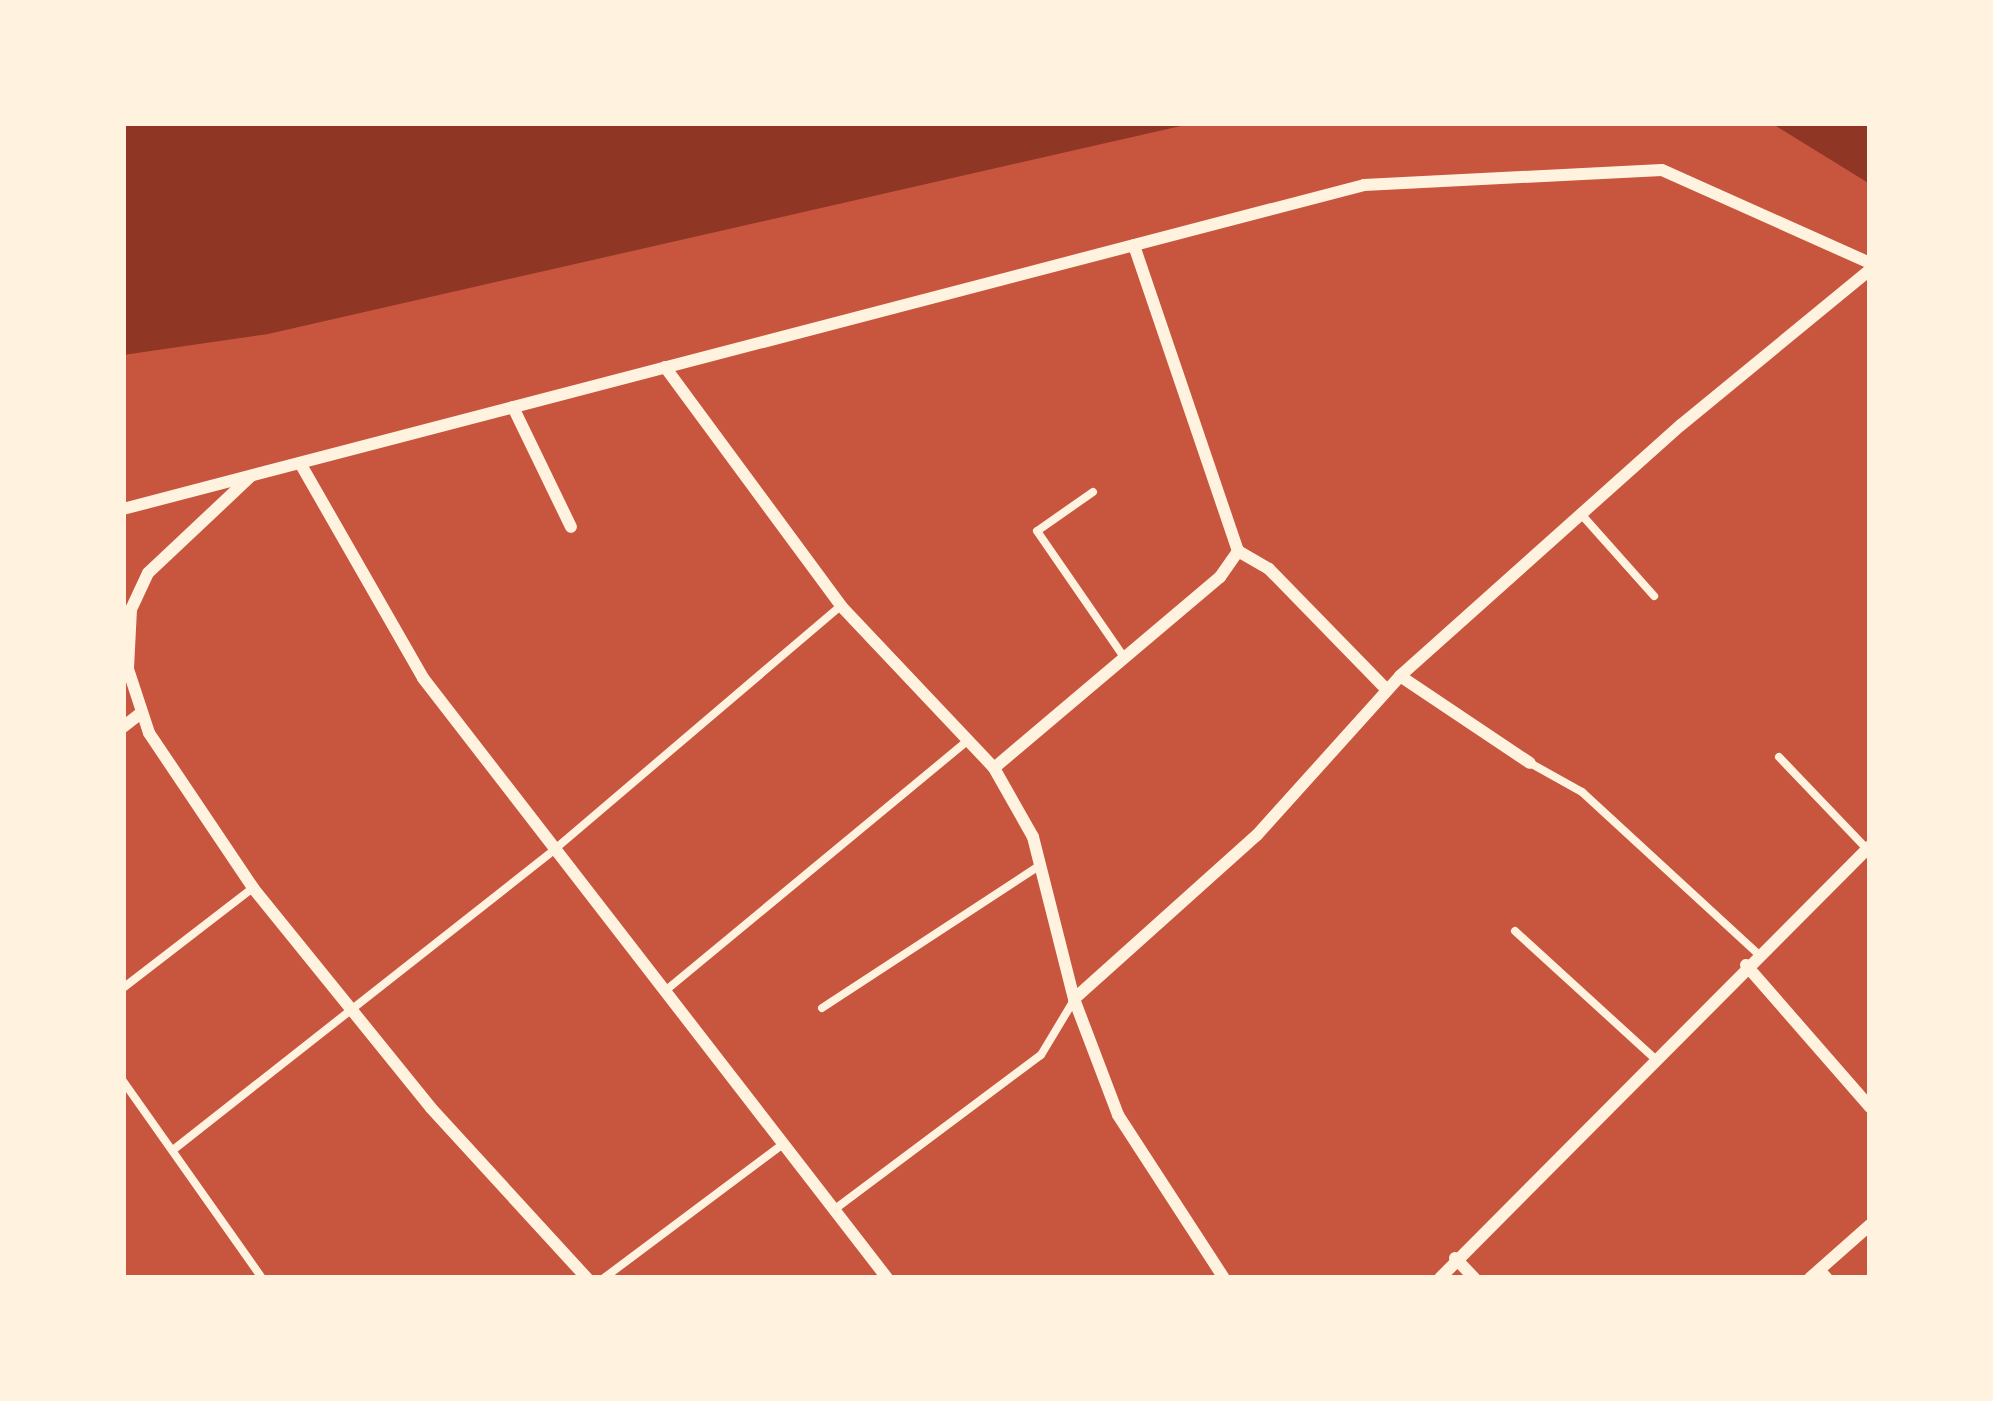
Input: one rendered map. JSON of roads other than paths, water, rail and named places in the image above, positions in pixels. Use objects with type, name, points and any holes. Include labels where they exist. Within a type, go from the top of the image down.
[{"type":"street","points":[[123,509],[1364,185],[1662,170],[1870,266],[1400,676],[1257,835],[1074,999]]},
{"type":"street","points":[[1134,245],[1238,551],[1269,569],[1387,690]]},
{"type":"street","points":[[665,367],[841,606],[994,768],[1041,866],[1074,999],[1118,1115],[1224,1278]]},
{"type":"street","points":[[513,407],[571,527]]},
{"type":"street","points":[[300,463],[423,678],[886,1278]]},
{"type":"street","points":[[252,476],[148,573],[131,609],[128,669],[142,712],[253,889],[586,1278]]},
{"type":"street","points":[[994,768],[1220,577],[1238,551]]},
{"type":"street","points":[[1400,676],[1530,763]]},
{"type":"street","points":[[123,727],[142,712]]},
{"type":"street","points":[[1440,1278],[1745,965],[1868,848]]},
{"type":"street","points":[[1745,965],[1870,1107]]},
{"type":"street","points":[[1820,1275],[1870,1225]]},
{"type":"street","points":[[1455,1258],[1474,1278]]},
{"type":"lane","points":[[1093,492],[1037,531],[1124,658]]},
{"type":"lane","points":[[1581,514],[1654,596]]},
{"type":"lane","points":[[173,1150],[555,849],[841,606]]},
{"type":"lane","points":[[665,992],[968,740]]},
{"type":"lane","points":[[1779,757],[1868,848]]},
{"type":"lane","points":[[1530,763],[1582,791],[1757,953]]},
{"type":"lane","points":[[822,1008],[1041,866]]},
{"type":"lane","points":[[123,988],[253,889]]},
{"type":"lane","points":[[1515,931],[1654,1058]]},
{"type":"lane","points":[[832,1210],[1042,1055],[1074,999]]},
{"type":"lane","points":[[123,1081],[262,1278]]},
{"type":"lane","points":[[604,1278],[782,1145]]}]
